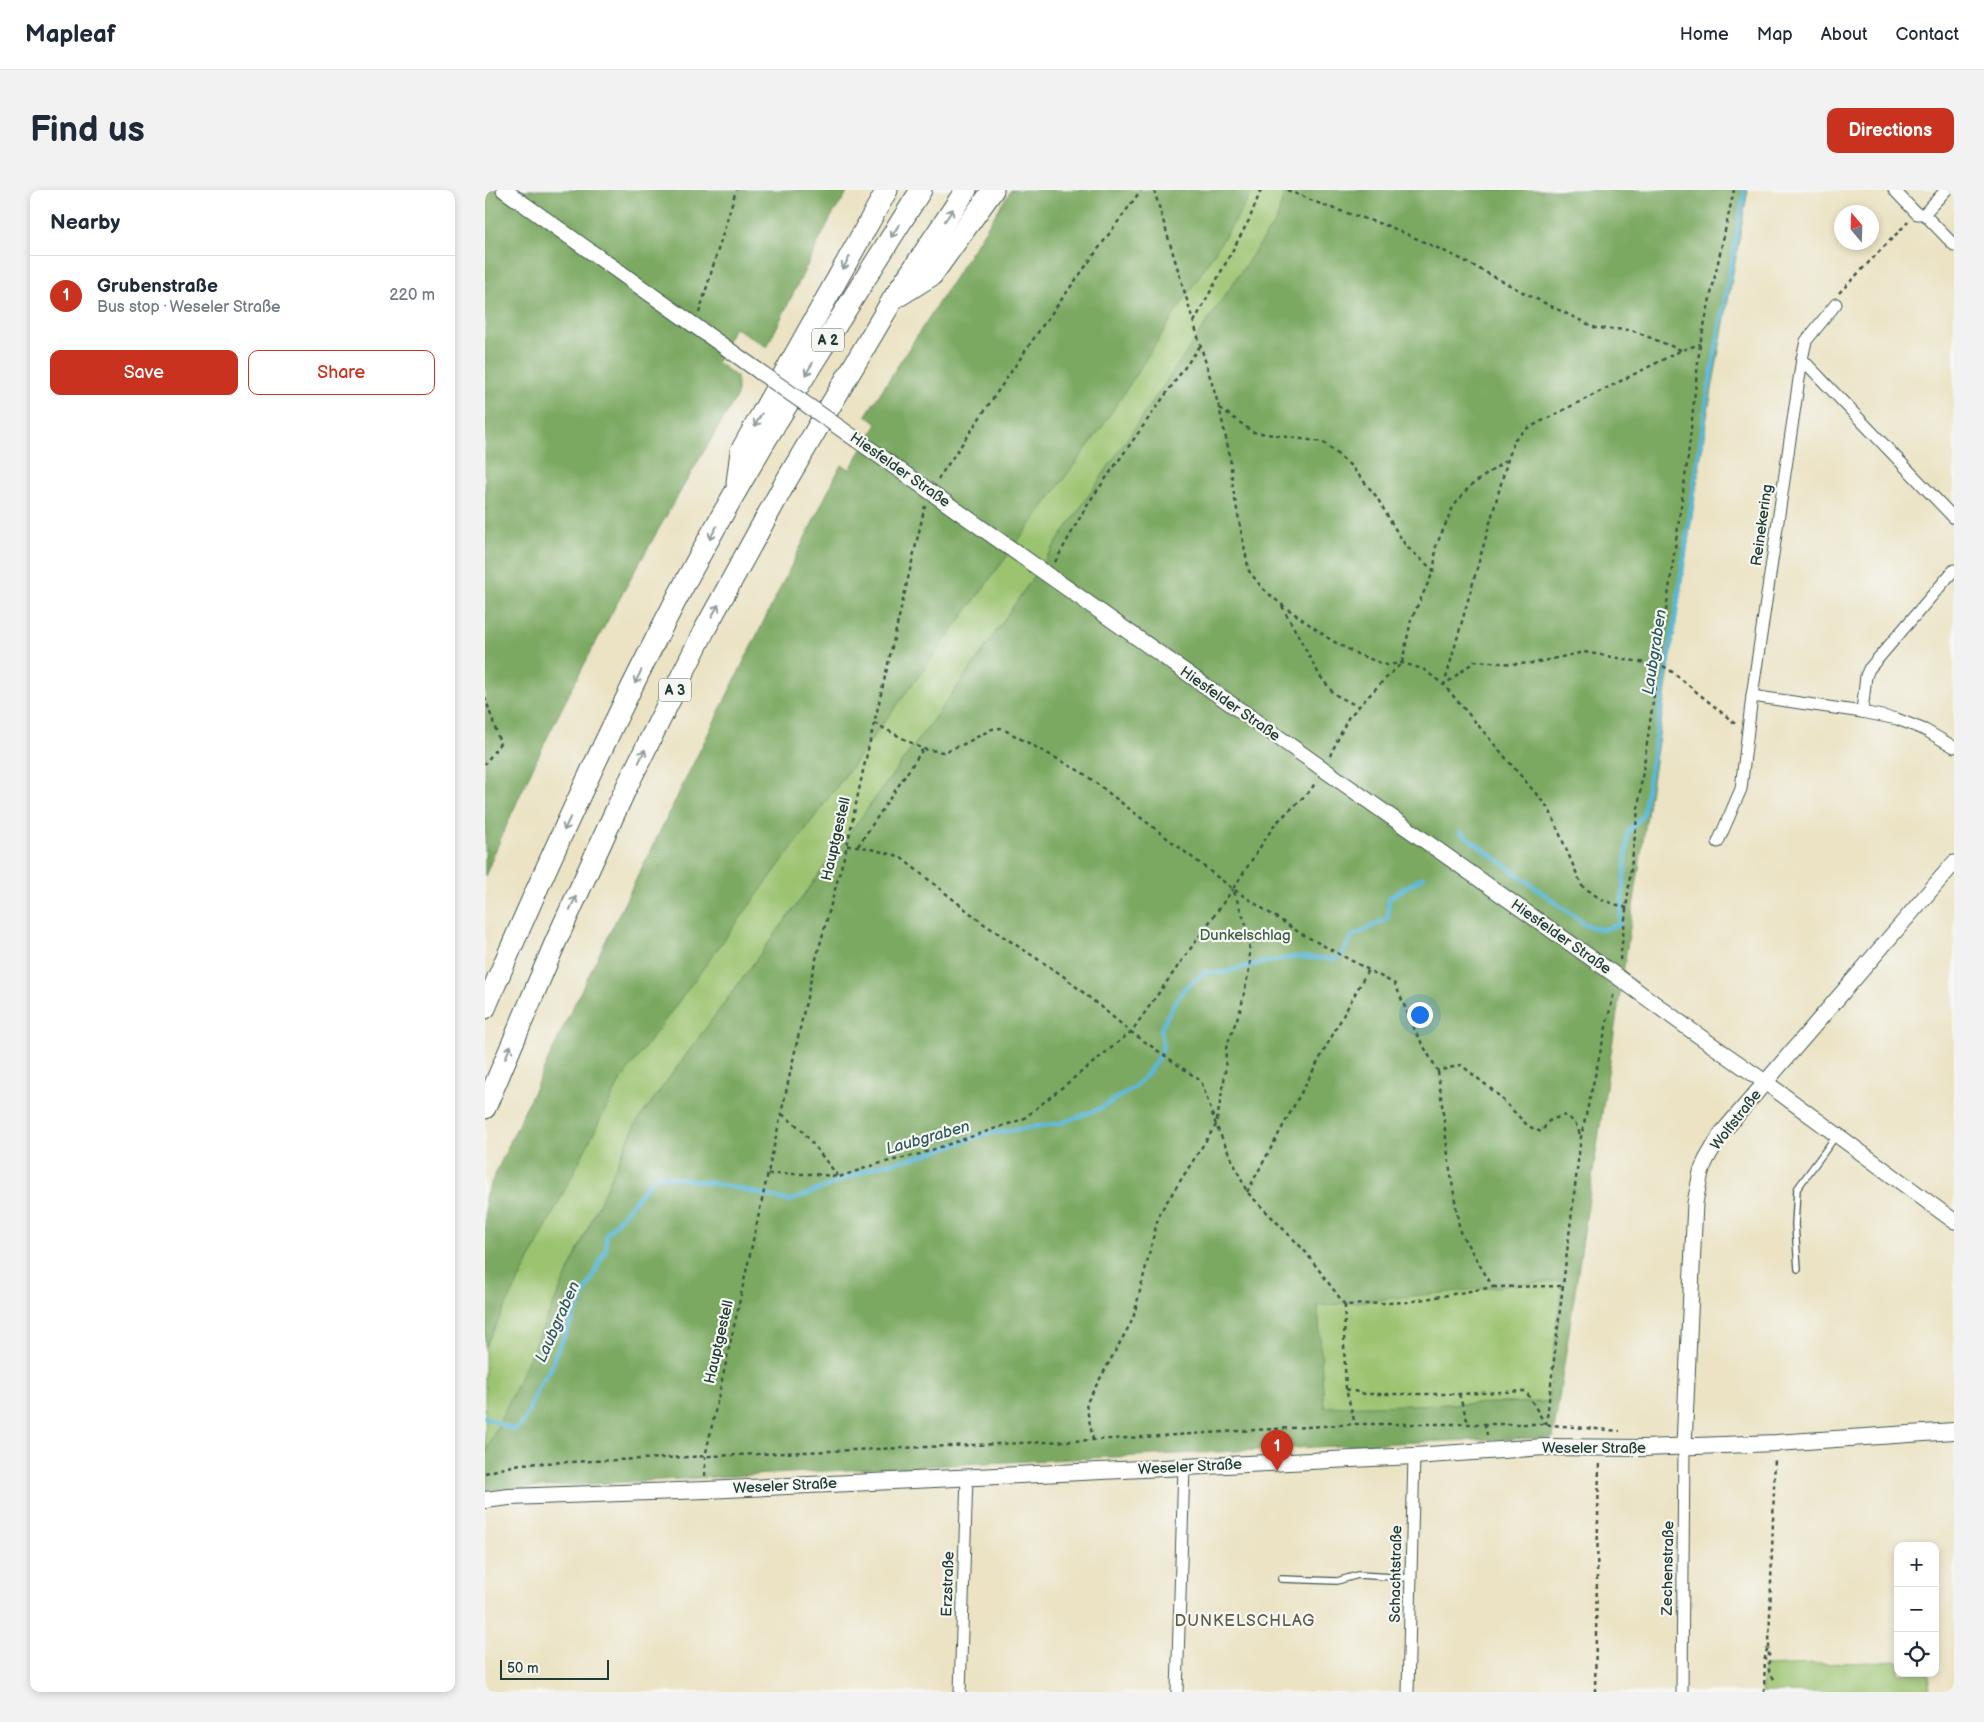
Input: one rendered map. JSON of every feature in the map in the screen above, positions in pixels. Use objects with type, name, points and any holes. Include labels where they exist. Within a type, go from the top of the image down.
[{"type":"highway","name":"A 3","points":[[485,1008],[527,909],[600,753],[677,598],[736,490],[741,451],[887,190]]},
{"type":"highway","name":"A 2","points":[[736,490],[921,190]]},
{"type":"highway","points":[[893,299],[966,190]]},
{"type":"highway","points":[[893,299],[933,275],[964,219],[984,190]]},
{"type":"highway","points":[[949,249],[971,223],[993,190]]},
{"type":"highway","name":"A 3","points":[[485,1108],[556,941],[627,786],[704,632],[785,483],[893,299]]},
{"type":"main road","name":"Weseler Straße","points":[[485,1500],[509,1496],[706,1490],[1413,1456],[1545,1447],[1643,1448],[1954,1431]]},
{"type":"street","name":"Hiesfelder Straße","points":[[504,190],[1618,977],[1954,1221]]},
{"type":"street","points":[[1894,190],[1954,245]]},
{"type":"street","points":[[1920,214],[1946,190]]},
{"type":"street","name":"Reinekering","points":[[1718,842],[1741,789],[1752,696],[1802,359],[1806,341],[1835,304]]},
{"type":"street","points":[[1802,359],[1954,518]]},
{"type":"street","points":[[1862,712],[1869,669],[1954,570]]},
{"type":"street","points":[[1752,696],[1897,719],[1911,724],[1954,747]]},
{"type":"street","name":"Wolfstraße","points":[[1684,1445],[1693,1224],[1698,1184],[1706,1160],[1721,1134],[1954,862]]},
{"type":"street","name":"Zechenstraße","points":[[1682,1692],[1684,1445]]},
{"type":"street","name":"Schachtstraße","points":[[1408,1692],[1413,1456]]},
{"type":"street","points":[[1177,1692],[1184,1467]]},
{"type":"street","name":"Erzstraße","points":[[960,1692],[967,1477]]},
{"type":"lane","points":[[1798,1269],[1795,1225],[1797,1189],[1837,1136]]},
{"type":"lane","points":[[1281,1579],[1337,1581],[1358,1575],[1411,1578]]},
{"type":"path","points":[[694,325],[708,288],[736,190]]},
{"type":"path","name":"Hauptgestell","points":[[706,1490],[705,1457],[781,1113],[813,970],[847,846],[925,504],[940,475],[1037,333],[1141,190]]},
{"type":"path","points":[[1154,190],[1219,407],[1230,456],[1233,490],[1249,571],[1263,589],[1331,640],[1357,654],[1386,665],[1402,663],[1423,669],[1443,685],[1549,809],[1581,886],[1602,900],[1627,908]]},
{"type":"path","points":[[1193,323],[1249,220],[1261,190]]},
{"type":"path","points":[[1287,190],[1325,206],[1391,227],[1457,257],[1530,296],[1596,328],[1631,330],[1682,350]]},
{"type":"path","points":[[1546,1425],[1581,1138],[1618,977],[1637,818],[1688,457],[1701,344],[1733,190]]},
{"type":"path","points":[[1835,304],[1839,292],[1920,214]]},
{"type":"path","points":[[1443,685],[1515,439],[1526,429],[1682,350],[1701,344]]},
{"type":"path","points":[[1048,575],[1087,505],[1200,346]]},
{"type":"path","points":[[1219,407],[1253,432],[1323,442],[1351,466],[1376,496],[1407,546],[1434,570]]},
{"type":"path","points":[[768,1174],[815,1174],[839,1177],[877,1164],[920,1154],[1023,1119],[1131,1032],[1233,889],[1275,824],[1311,790],[1324,770],[1348,718],[1402,663],[1411,620],[1434,570],[1436,546],[1453,507],[1469,487],[1508,459]]},
{"type":"path","points":[[1281,604],[1319,676],[1334,694],[1359,707]]},
{"type":"path","points":[[1443,685],[1475,661],[1516,664],[1534,663],[1584,652],[1663,666],[1748,734]]},
{"type":"path","points":[[485,697],[500,743],[485,764]]},
{"type":"path","points":[[874,723],[923,749],[943,752],[964,744],[992,728],[1001,728],[1083,773],[1233,889],[1300,933],[1395,984],[1417,1035],[1438,1071],[1449,1163],[1460,1232],[1493,1287]]},
{"type":"path","points":[[858,846],[923,749]]},
{"type":"path","points":[[847,846],[858,846],[899,856],[985,924],[1062,975],[1131,1032],[1201,1081],[1215,1125],[1247,1192],[1304,1250],[1345,1305],[1346,1389],[1355,1424]]},
{"type":"path","points":[[1093,1440],[1086,1404],[1133,1319],[1159,1214],[1215,1125],[1225,1075],[1226,1048],[1241,1008],[1250,965],[1249,933],[1233,889]]},
{"type":"path","points":[[1247,1192],[1368,970]]},
{"type":"path","points":[[1438,1071],[1461,1065],[1495,1092],[1528,1126],[1541,1132],[1549,1121],[1564,1115],[1575,1122],[1581,1138]]},
{"type":"path","points":[[781,1113],[800,1128],[839,1177]]},
{"type":"path","points":[[1345,1305],[1408,1302],[1493,1287],[1563,1286]]},
{"type":"path","points":[[1346,1389],[1365,1394],[1459,1394],[1527,1391],[1546,1425]]},
{"type":"path","points":[[1459,1394],[1468,1424]]},
{"type":"path","points":[[485,1473],[520,1464],[1093,1440],[1355,1424],[1546,1425]]},
{"type":"path","points":[[1774,1679],[1769,1671],[1769,1645],[1776,1442]]},
{"type":"path","points":[[1595,1692],[1599,1448]]},
{"type":"path","points":[[1764,1692],[1765,1655],[1769,1645]]},
{"type":"green space","points":[[485,190],[849,190],[831,217],[767,347],[734,327],[717,362],[737,377],[737,396],[668,513],[602,631],[540,752],[485,876]]},
{"type":"green space","points":[[1011,190],[1253,190],[1102,427],[620,1081],[485,1347],[485,1196],[568,1017],[841,465],[850,469],[877,424],[866,415]]},
{"type":"green space","points":[[1253,190],[1285,190],[1277,219],[974,664],[636,1123],[485,1454],[485,1347],[620,1081],[1102,427]]},
{"type":"green space","name":"Dunkelschlag","points":[[1285,190],[1748,190],[1707,417],[1553,1438],[1354,1445],[820,1471],[485,1490],[485,1454],[636,1123],[974,664],[1277,219]],"holes":[[[1563,1280],[1548,1402],[1324,1407],[1318,1306]]]},
{"type":"green space","points":[[1563,1279],[1548,1402],[1324,1407],[1318,1306]]},
{"type":"green space","points":[[1894,1661],[1894,1677],[1928,1677],[1930,1692],[1762,1692],[1763,1666]]},
{"type":"waterway","name":"Laubgraben","points":[[1460,832],[1586,925],[1602,930],[1620,924],[1628,832],[1643,815],[1674,625],[1707,398],[1745,190]]},
{"type":"waterway","name":"Laubgraben","points":[[485,1417],[514,1430],[524,1421],[536,1392],[551,1368],[555,1355],[606,1249],[606,1235],[658,1175],[728,1186],[790,1201],[877,1166],[921,1156],[986,1134],[1061,1123],[1099,1109],[1133,1088],[1148,1073],[1161,1053],[1163,1045],[1161,1029],[1173,1005],[1185,988],[1206,972],[1223,973],[1250,965],[1294,957],[1334,959],[1341,955],[1353,936],[1388,918],[1389,898],[1423,877]]},
{"type":"place","name":"Grubenstraße","points":[[1277,1471]]},
{"type":"district","name":"DUNKELSCHLAG","points":[[1245,1621]]}]
